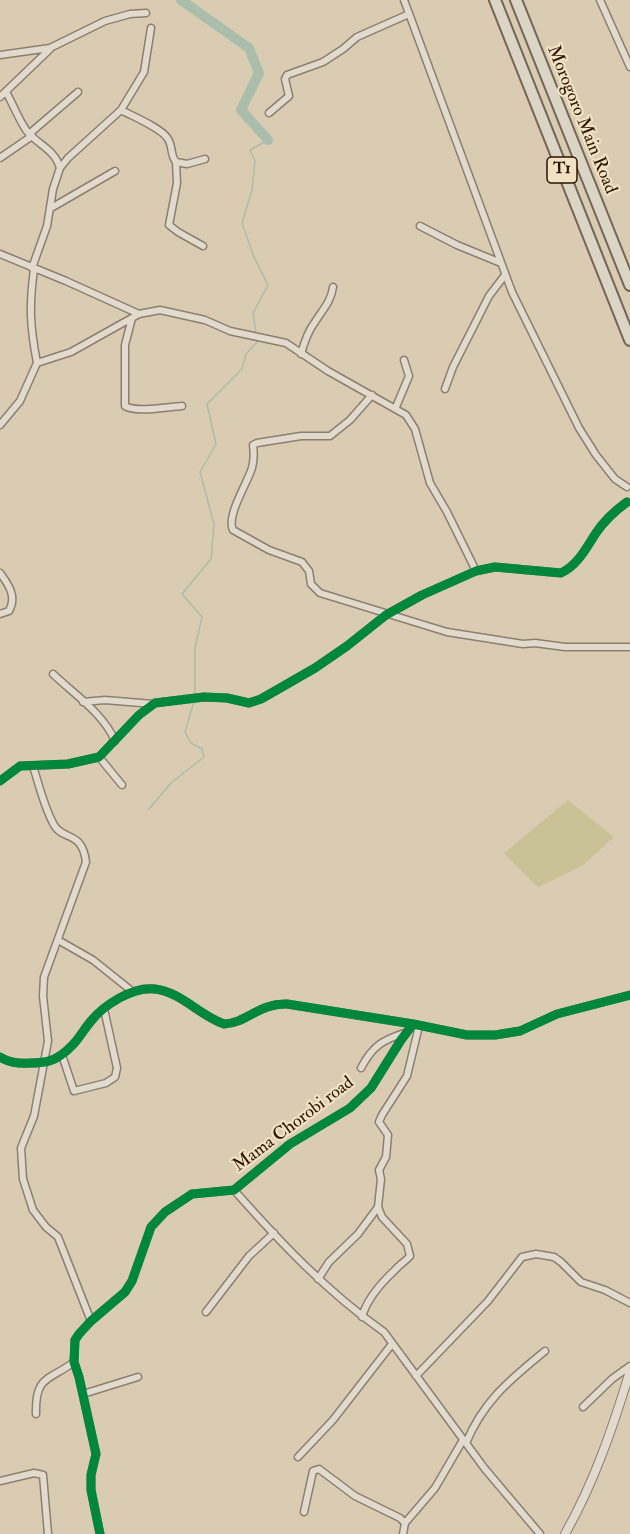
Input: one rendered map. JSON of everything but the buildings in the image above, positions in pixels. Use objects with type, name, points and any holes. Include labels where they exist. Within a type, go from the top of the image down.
[{"type":"highway","name":"Morogoro Main Road","points":[[495,0],[630,340]]},
{"type":"highway","name":"Morogoro Main Road","points":[[516,0],[630,285]]},
{"type":"street","points":[[83,702],[105,700],[153,704],[209,696],[253,702],[315,668],[386,615],[422,595],[476,571],[495,567],[561,573],[581,557],[603,525],[629,503],[625,493],[628,486],[615,479],[579,429],[505,275],[480,201],[404,0]]},
{"type":"street","points":[[600,0],[630,67]]},
{"type":"street","points":[[0,55],[50,48],[105,21],[130,14],[146,13]]},
{"type":"street","points":[[269,113],[285,102],[289,96],[285,79],[287,75],[323,62],[357,37],[409,15]]},
{"type":"street","points":[[0,425],[20,401],[37,363],[30,327],[33,269],[60,168],[121,110],[144,72],[151,28]]},
{"type":"street","points":[[0,97],[50,48]]},
{"type":"street","points":[[6,92],[31,135],[49,150],[56,158],[60,168]]},
{"type":"street","points":[[0,158],[31,135],[78,92]]},
{"type":"street","points":[[121,110],[168,139],[173,159],[176,162],[177,183],[169,225],[203,246]]},
{"type":"street","points":[[176,162],[187,164],[205,159]]},
{"type":"street","points":[[51,208],[115,171]]},
{"type":"street","points":[[420,226],[447,241],[501,263]]},
{"type":"street","points":[[0,254],[139,314]]},
{"type":"street","points":[[445,389],[453,367],[489,297],[505,275]]},
{"type":"street","points":[[301,354],[304,341],[314,323],[332,299],[333,287]]},
{"type":"street","points":[[37,363],[71,352],[139,314],[160,310],[185,314],[230,331],[286,343],[301,354],[396,407],[411,420],[430,483],[476,571]]},
{"type":"street","points":[[132,318],[125,345],[125,406],[129,409],[182,406]]},
{"type":"street","points":[[396,407],[409,376],[404,360]]},
{"type":"street","points":[[372,395],[350,420],[330,436],[301,436],[253,445],[252,466],[231,526],[234,531],[269,550],[302,562],[309,571],[311,584],[320,593],[386,615],[447,632],[501,642],[565,647],[630,647]]},
{"type":"street","points":[[0,573],[9,587],[13,601],[9,611],[0,615]]},
{"type":"street","points":[[53,674],[98,714],[109,728],[115,741]]},
{"type":"street","points":[[0,781],[18,767],[68,764],[99,757],[139,715],[153,704]]},
{"type":"street","points":[[99,757],[122,785]]},
{"type":"street","points":[[33,766],[54,827],[80,844],[86,863],[49,960],[43,985],[47,1029],[45,1062],[34,1116],[21,1148],[23,1179],[33,1210],[46,1227],[58,1237],[91,1321]]},
{"type":"street","points":[[58,940],[99,964],[134,992]]},
{"type":"street","points":[[0,1057],[21,1064],[45,1062],[62,1055],[73,1046],[95,1016],[104,1009],[134,992],[148,989],[161,991],[186,1002],[224,1024],[237,1021],[270,1005],[281,1004],[467,1035],[508,1034],[557,1014],[630,995]]},
{"type":"street","points":[[62,1055],[74,1091],[106,1083],[115,1077],[117,1068],[104,1009]]},
{"type":"street","points":[[318,1279],[329,1262],[358,1234],[378,1207],[381,1179],[379,1170],[386,1157],[388,1135],[380,1124],[380,1120],[407,1076],[416,1025]]},
{"type":"street","name":"Mama Chorobi road","points":[[100,1534],[91,1490],[96,1454],[74,1362],[75,1340],[91,1321],[125,1292],[132,1281],[151,1227],[165,1212],[192,1194],[234,1190],[295,1141],[344,1113],[370,1088],[407,1032],[416,1025]]},
{"type":"street","points":[[361,1068],[378,1044],[407,1032]]},
{"type":"street","points":[[234,1190],[318,1279],[362,1317],[384,1332],[484,1469],[540,1534]]},
{"type":"street","points":[[362,1317],[371,1297],[396,1268],[410,1256],[407,1244],[388,1224],[378,1207]]},
{"type":"street","points":[[206,1312],[249,1256],[274,1233]]},
{"type":"street","points":[[416,1376],[488,1301],[522,1257],[536,1254],[554,1257],[581,1282],[630,1302]]},
{"type":"street","points":[[298,1456],[323,1431],[392,1344]]},
{"type":"street","points":[[403,1534],[405,1523],[435,1488],[496,1393],[545,1351]]},
{"type":"street","points":[[36,1414],[36,1401],[43,1381],[74,1362]]},
{"type":"street","points":[[583,1407],[612,1379],[630,1366]]},
{"type":"street","points":[[565,1534],[576,1515],[614,1424],[630,1371]]},
{"type":"street","points":[[83,1395],[138,1377]]},
{"type":"street","points":[[304,1512],[313,1471],[319,1469],[355,1496],[400,1518],[405,1523]]},
{"type":"street","points":[[0,1480],[34,1473],[43,1475],[48,1534]]},
{"type":"shaded area","points":[[568,800],[614,837],[582,866],[538,887],[504,853]]},
{"type":"waterway","points":[[181,0],[249,48],[259,73],[241,110],[268,140]]},
{"type":"waterway","points":[[256,333],[253,313],[268,285],[254,257],[242,223],[252,190],[255,161],[250,150],[268,140]]},
{"type":"waterway","points":[[195,696],[195,648],[202,617],[182,594],[211,559],[214,524],[200,472],[216,444],[207,404],[242,369],[246,354],[257,342],[256,338]]},
{"type":"waterway","points":[[149,809],[171,783],[204,757],[202,749],[191,743],[185,732],[194,701]]},
{"type":"cycle path","points":[[0,781],[20,766],[68,764],[99,757],[139,715],[155,703],[204,697],[227,698],[249,703],[261,699],[315,668],[386,615],[422,595],[476,571],[495,567],[561,573],[577,561],[603,524],[627,502]]},
{"type":"cycle path","points":[[0,1057],[11,1062],[22,1063],[54,1059],[70,1048],[103,1009],[120,998],[146,989],[164,991],[182,999],[207,1016],[224,1024],[240,1020],[269,1007],[287,1004],[467,1035],[495,1035],[520,1031],[557,1014],[630,995]]},
{"type":"cycle path","points":[[100,1534],[91,1490],[91,1475],[96,1454],[74,1362],[75,1340],[91,1321],[125,1292],[132,1281],[151,1227],[165,1212],[192,1194],[234,1190],[290,1144],[350,1108],[371,1088],[413,1024]]}]
